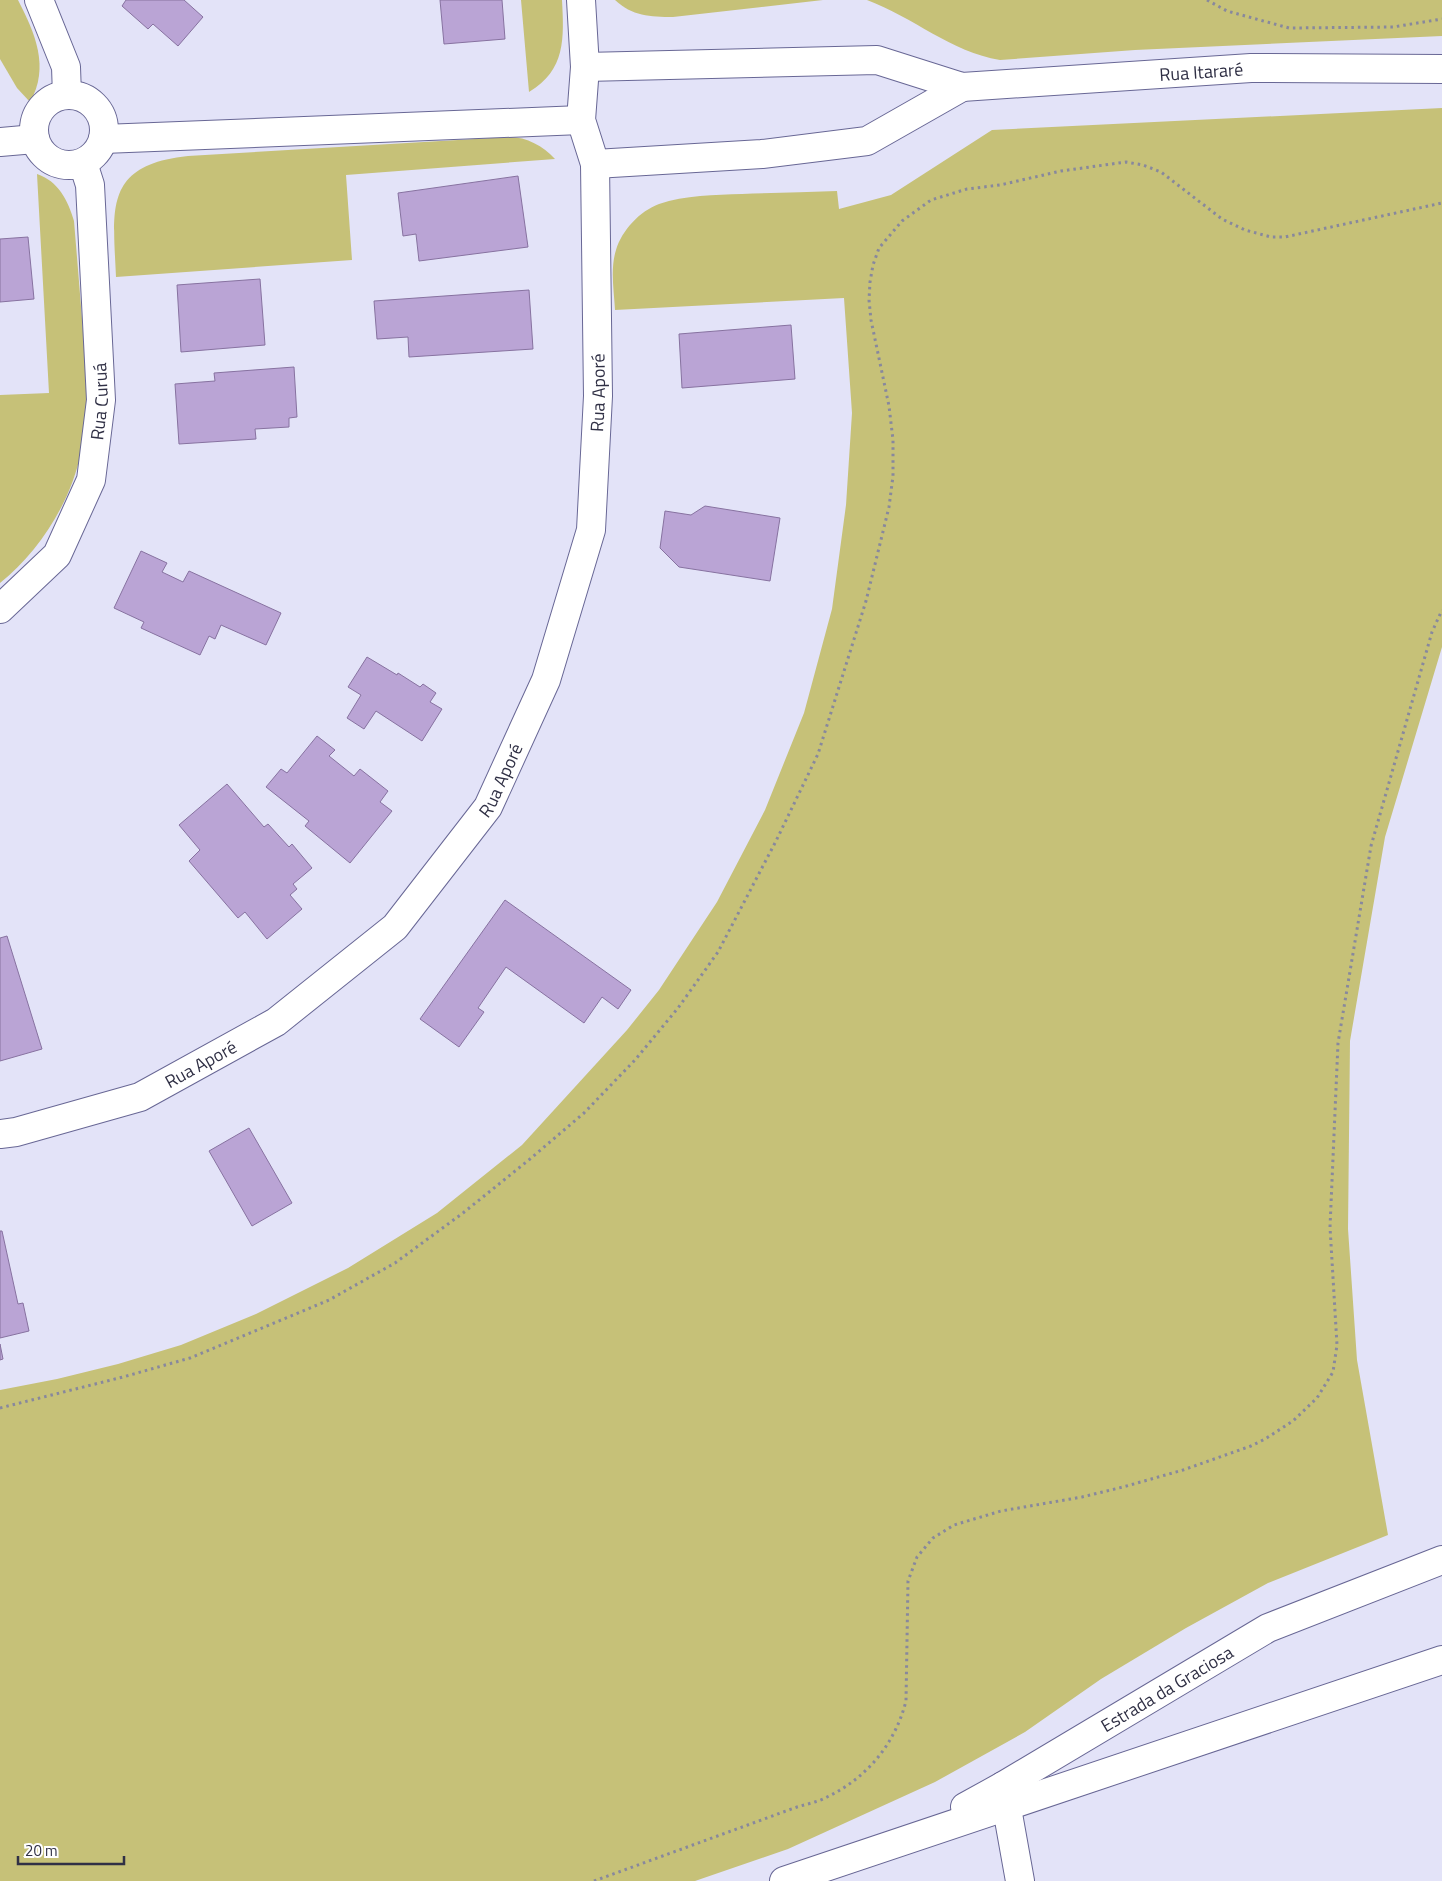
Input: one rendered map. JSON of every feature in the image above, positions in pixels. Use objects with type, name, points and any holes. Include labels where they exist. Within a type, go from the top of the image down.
[{"type":"street","points":[[39,0],[66,67],[67,95]]},
{"type":"street","points":[[103,139],[581,120],[585,67],[581,0]]},
{"type":"street","points":[[585,67],[877,60],[962,87]]},
{"type":"street","name":"Rua Itararé","points":[[962,87],[1251,68],[1442,69]]},
{"type":"street","points":[[595,164],[762,154],[867,141],[962,87]]},
{"type":"street","points":[[67,95],[83,98],[96,108],[102,117],[104,126],[103,139],[99,149],[83,163],[61,164],[51,160],[42,153],[36,139],[35,122],[46,104],[56,98],[67,95]]},
{"type":"street","name":"Rua Aporé","points":[[0,1134],[16,1132],[140,1097],[276,1022],[395,927],[488,807],[546,680],[592,530],[598,396],[595,164],[581,120]]},
{"type":"street","points":[[0,142],[36,139]]},
{"type":"street","name":"Rua Curuá","points":[[0,610],[57,554],[91,480],[100,400],[90,185],[83,163]]},
{"type":"street","name":"Estrada da Graciosa","points":[[1005,1796],[1268,1628],[1442,1560]]},
{"type":"street","name":"Estrada da Graciosa","points":[[784,1881],[901,1842],[1005,1796],[1442,1660]]},
{"type":"street","points":[[1005,1796],[1020,1881]]},
{"type":"path","points":[[1207,0],[1227,11],[1288,28],[1393,27],[1442,19]]},
{"type":"path","points":[[0,1408],[190,1358],[329,1300],[395,1263],[463,1213],[584,1113],[635,1060],[678,1008],[718,952],[776,841],[818,754],[866,601],[889,507],[893,476],[893,440],[889,406],[871,320],[870,282],[879,248],[902,221],[931,200],[967,189],[1000,185],[1061,171],[1126,162],[1143,165],[1161,172],[1222,219],[1245,230],[1271,237],[1286,237],[1442,203]]},
{"type":"path","points":[[594,1881],[797,1806],[826,1798],[861,1776],[878,1758],[893,1737],[902,1717],[906,1701],[908,1581],[917,1557],[933,1538],[943,1531],[966,1521],[1001,1511],[1082,1497],[1123,1487],[1183,1470],[1251,1446],[1293,1421],[1326,1386],[1334,1372],[1337,1345],[1330,1227],[1338,1043],[1371,846],[1432,632],[1442,610]]},
{"type":"shaded area","points":[[0,0],[18,0],[35,38],[38,50],[39,76],[30,102],[17,88],[0,59]]},
{"type":"shaded area","points":[[521,0],[562,0],[563,27],[560,52],[550,74],[529,92]]},
{"type":"shaded area","points":[[615,0],[823,0],[673,17],[657,17],[642,15],[628,9]]},
{"type":"shaded area","points":[[867,0],[1442,0],[1442,36],[1135,50],[1000,60],[965,50],[900,15]]},
{"type":"shaded area","points":[[1442,108],[1442,647],[1385,837],[1350,1041],[1348,1229],[1357,1360],[1388,1535],[1268,1583],[1186,1628],[1101,1679],[1025,1732],[935,1782],[788,1849],[695,1881],[0,1881],[0,1390],[57,1379],[118,1364],[181,1345],[256,1314],[348,1268],[437,1213],[522,1145],[627,1030],[659,990],[717,902],[765,810],[804,713],[832,609],[846,505],[852,413],[844,298],[615,310],[614,257],[627,229],[639,216],[652,207],[690,197],[837,191],[839,209],[891,195],[992,130]]},
{"type":"shaded area","points":[[516,137],[534,143],[555,159],[346,175],[352,260],[116,277],[114,230],[115,211],[119,194],[128,180],[141,169],[161,161],[188,156]]},
{"type":"shaded area","points":[[37,174],[51,181],[61,192],[69,206],[74,221],[85,362],[84,437],[70,489],[51,525],[28,556],[0,583],[0,395],[49,393]]},
{"type":"building","points":[[126,0],[184,0],[203,17],[178,46],[153,24],[148,29],[122,6]]},
{"type":"building","points":[[440,0],[502,0],[505,39],[444,44]]},
{"type":"building","points":[[518,176],[528,247],[419,261],[416,234],[403,236],[398,193]]},
{"type":"building","points":[[28,237],[34,299],[0,302],[0,239]]},
{"type":"building","points":[[260,279],[265,345],[181,352],[177,285]]},
{"type":"building","points":[[529,290],[533,349],[409,357],[408,337],[377,339],[374,301]]},
{"type":"building","points":[[791,325],[795,379],[682,388],[679,334]]},
{"type":"building","points":[[294,367],[297,417],[289,418],[289,427],[255,429],[256,439],[179,444],[175,384],[215,381],[214,373]]},
{"type":"building","points":[[705,506],[780,518],[770,581],[679,567],[660,548],[665,511],[691,515]]},
{"type":"building","points":[[141,551],[167,563],[162,572],[183,582],[189,571],[281,613],[266,645],[221,625],[215,639],[209,636],[200,655],[141,628],[144,622],[114,608]]},
{"type":"building","points":[[367,657],[420,687],[423,684],[436,693],[430,702],[442,709],[422,741],[376,711],[364,729],[347,718],[361,695],[348,687]]},
{"type":"building","points":[[317,736],[335,750],[329,756],[354,776],[360,769],[388,791],[380,802],[392,811],[350,863],[305,826],[309,821],[266,787],[281,769],[287,773]]},
{"type":"building","points":[[227,784],[264,827],[268,824],[289,847],[292,844],[312,868],[293,884],[297,889],[290,895],[302,909],[267,939],[245,912],[238,918],[189,861],[200,850],[179,825]]},
{"type":"building","points":[[505,900],[631,990],[618,1009],[602,997],[584,1023],[506,967],[478,1008],[484,1012],[459,1047],[420,1019]]},
{"type":"building","points":[[7,936],[42,1049],[0,1061],[0,938]]},
{"type":"building","points":[[249,1128],[292,1203],[252,1226],[209,1151]]},
{"type":"building","points":[[0,1231],[2,1231],[18,1304],[23,1303],[29,1331],[0,1338]]},
{"type":"building","points":[[0,1344],[3,1359],[0,1360]]}]
